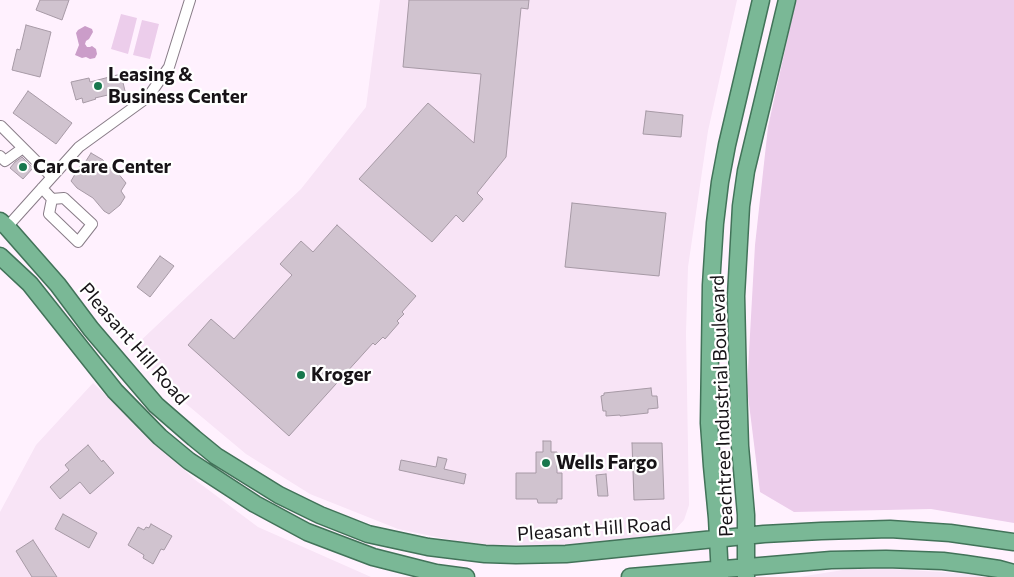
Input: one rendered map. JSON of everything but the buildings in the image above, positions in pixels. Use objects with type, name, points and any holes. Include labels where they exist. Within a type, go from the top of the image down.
[{"type":"highway","name":"Peachtree Industrial Boulevard","points":[[719,573],[710,447],[709,400],[715,223],[727,145],[761,0]]},
{"type":"highway","name":"Peachtree Industrial Boulevard","points":[[746,572],[746,514],[740,446],[736,296],[741,206],[746,172],[786,0]]},
{"type":"highway","name":"Pleasant Hill Road","points":[[2,224],[58,285],[91,329],[156,405],[194,438],[216,456],[265,487],[320,515],[368,534],[428,547],[485,554],[516,555],[620,550],[746,536],[890,529],[950,533],[1014,542]]},
{"type":"highway","points":[[0,256],[30,284],[115,391],[160,437],[189,461],[255,504],[307,532],[373,557],[436,573],[466,577]]},
{"type":"highway","points":[[630,577],[746,572],[831,560],[886,559],[942,561],[1014,573]]},
{"type":"street","points":[[2,224],[42,188],[79,147],[148,97],[169,67],[190,0]]},
{"type":"street","points":[[0,126],[52,177]]},
{"type":"street","points":[[2,158],[23,148]]},
{"type":"street","points":[[42,188],[52,199]]},
{"type":"street","points":[[64,198],[92,224],[78,242],[49,214],[52,199],[64,198]]},
{"type":"shaded area","points":[[380,0],[737,0],[708,131],[688,267],[686,333],[689,505],[684,520],[673,532],[657,537],[536,549],[470,544],[398,529],[310,494],[246,454],[160,382],[135,346],[301,189],[366,107]]},
{"type":"shaded area","points":[[796,0],[1014,0],[1014,523],[931,509],[794,512],[760,492],[747,388],[755,245],[768,127]]},
{"type":"shaded area","points":[[121,14],[137,18],[128,54],[111,49]]},
{"type":"shaded area","points":[[142,20],[159,24],[150,59],[133,55]]},
{"type":"shaded area","points":[[85,26],[92,29],[93,32],[85,44],[87,47],[92,46],[96,49],[97,54],[95,58],[82,58],[75,55],[79,45],[76,33]]},
{"type":"shaded area","points":[[93,383],[194,479],[258,527],[371,577],[0,577],[0,512],[36,445]]},
{"type":"shaded area","points":[[862,567],[971,574],[984,577],[799,577]]},
{"type":"place","name":"Leasing & Business Center","points":[[98,86]]},
{"type":"place","name":"Car Care Center","points":[[23,167]]},
{"type":"place","name":"Kroger","points":[[301,375]]},
{"type":"place","name":"Wells Fargo","points":[[546,463]]}]
